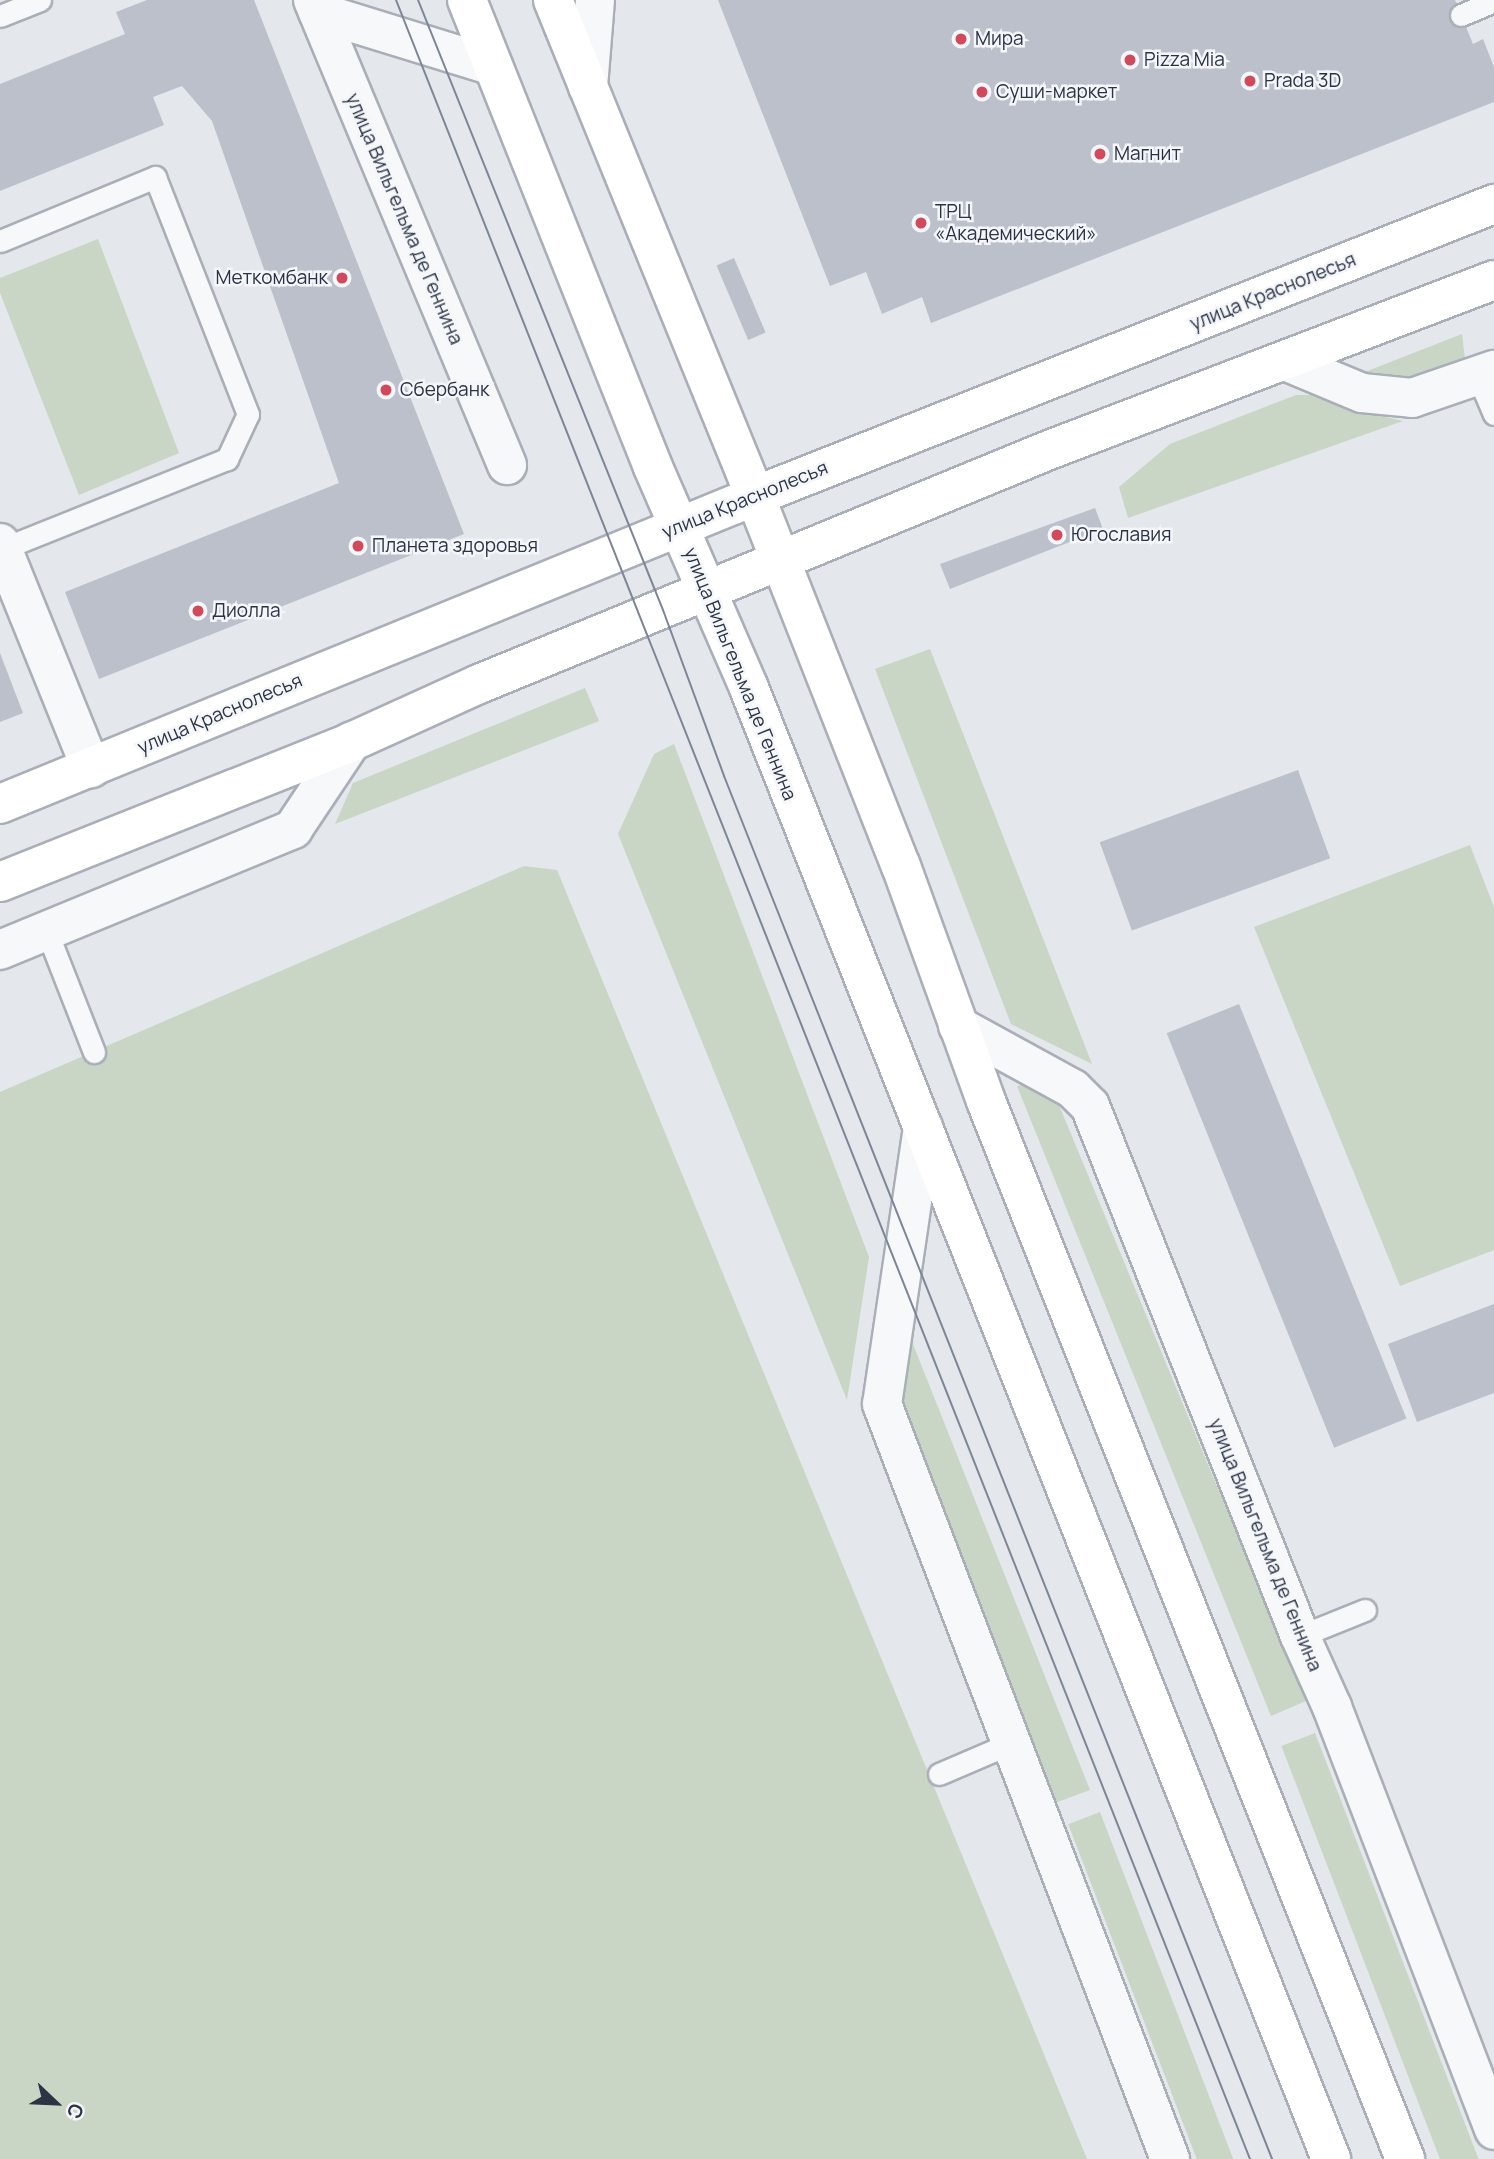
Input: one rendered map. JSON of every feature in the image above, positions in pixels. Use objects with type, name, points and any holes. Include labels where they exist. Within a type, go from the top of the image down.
[{"type":"main road","name":"улица Вильгельма де Геннина","points":[[467,0],[923,1127],[1331,2159]]},
{"type":"main road","points":[[553,0],[755,496],[958,1026],[1405,2159]]},
{"type":"main road","name":"улица Краснолесья","points":[[0,804],[755,496],[1494,204]]},
{"type":"main road","points":[[0,882],[351,742],[479,684],[1049,450],[1494,280]]},
{"type":"street","points":[[588,88],[595,0]]},
{"type":"street","name":"улица Вильгельма де Геннина","points":[[315,6],[493,66]]},
{"type":"street","name":"улица Вильгельма де Геннина","points":[[315,6],[507,465]]},
{"type":"street","points":[[1285,362],[1362,393],[1412,398],[1487,375]]},
{"type":"street","points":[[1,546],[91,768]]},
{"type":"street","points":[[0,950],[293,829],[351,742]]},
{"type":"street","name":"улица Вильгельма де Геннина","points":[[958,1026],[1073,1089],[1090,1106],[1300,1636],[1332,1707],[1494,2130]]},
{"type":"street","points":[[923,1127],[882,1404],[1009,1744],[1170,2159]]},
{"type":"lane","points":[[0,16],[40,0]]},
{"type":"lane","points":[[1461,15],[1494,1]]},
{"type":"lane","points":[[0,240],[155,177],[248,414],[227,459],[1,546]]},
{"type":"lane","points":[[1487,375],[1494,414]]},
{"type":"lane","points":[[47,932],[94,1052]]},
{"type":"lane","points":[[1300,1636],[1366,1610]]},
{"type":"lane","points":[[939,1774],[1009,1744]]},
{"type":"green space","points":[[98,239],[179,453],[79,495],[0,293],[0,278]]},
{"type":"green space","points":[[1462,334],[1466,367],[1415,388],[1357,375]]},
{"type":"green space","points":[[1296,395],[1326,395],[1359,411],[1403,421],[1128,518],[1119,487],[1170,444]]},
{"type":"green space","points":[[930,649],[1092,1064],[1011,1024],[875,669]]},
{"type":"green space","points":[[585,688],[599,721],[335,824],[353,783]]},
{"type":"green space","points":[[674,744],[869,1257],[847,1400],[618,834],[654,754]]},
{"type":"green space","points":[[1470,845],[1494,907],[1494,1250],[1400,1286],[1254,927]]},
{"type":"green space","points":[[524,866],[557,870],[1087,2159],[0,2159],[0,1092]]},
{"type":"green space","points":[[1028,1084],[1059,1105],[1306,1701],[1271,1716],[1017,1086]]},
{"type":"green space","points":[[907,1329],[1090,1790],[1052,1804],[898,1417]]},
{"type":"green space","points":[[1315,1733],[1479,2159],[1440,2159],[1281,1746]]},
{"type":"green space","points":[[1100,1812],[1233,2159],[1197,2159],[1068,1824]]},
{"type":"building","points":[[147,0],[254,0],[464,534],[99,679],[65,592],[339,483],[212,121],[182,86],[153,97],[164,125],[0,191],[0,84],[125,34],[116,12]]},
{"type":"building","points":[[718,0],[1455,0],[1473,44],[1483,39],[1494,67],[1494,102],[931,323],[922,297],[882,314],[866,272],[830,286]]},
{"type":"building","points":[[734,258],[766,333],[748,340],[717,265]]},
{"type":"building","points":[[1095,508],[1103,529],[950,589],[940,564]]},
{"type":"building","points":[[0,653],[23,713],[0,722]]},
{"type":"building","points":[[1298,770],[1330,858],[1132,930],[1100,842]]},
{"type":"building","points":[[1239,1004],[1406,1418],[1334,1448],[1167,1033]]},
{"type":"building","points":[[1494,1304],[1494,1393],[1417,1422],[1388,1344]]},
{"type":"tram line","points":[[396,0],[1250,2159]]},
{"type":"tram line","points":[[418,0],[663,610],[724,776],[1272,2159]]},
{"type":"place","name":"Мира","points":[[961,39]]},
{"type":"place","name":"Pizza Mia","points":[[1130,60]]},
{"type":"place","name":"Prada 3D","points":[[1250,81]]},
{"type":"place","name":"Суши-маркет","points":[[982,92]]},
{"type":"place","name":"Магнит","points":[[1100,154]]},
{"type":"place","name":"ТРЦ «Академический»","points":[[921,223]]},
{"type":"place","name":"Меткомбанк","points":[[342,278]]},
{"type":"place","name":"Сбербанк","points":[[386,390]]},
{"type":"place","name":"Югославия","points":[[1057,535]]},
{"type":"place","name":"Планета здоровья","points":[[358,546]]},
{"type":"place","name":"Диолла","points":[[198,611]]}]
